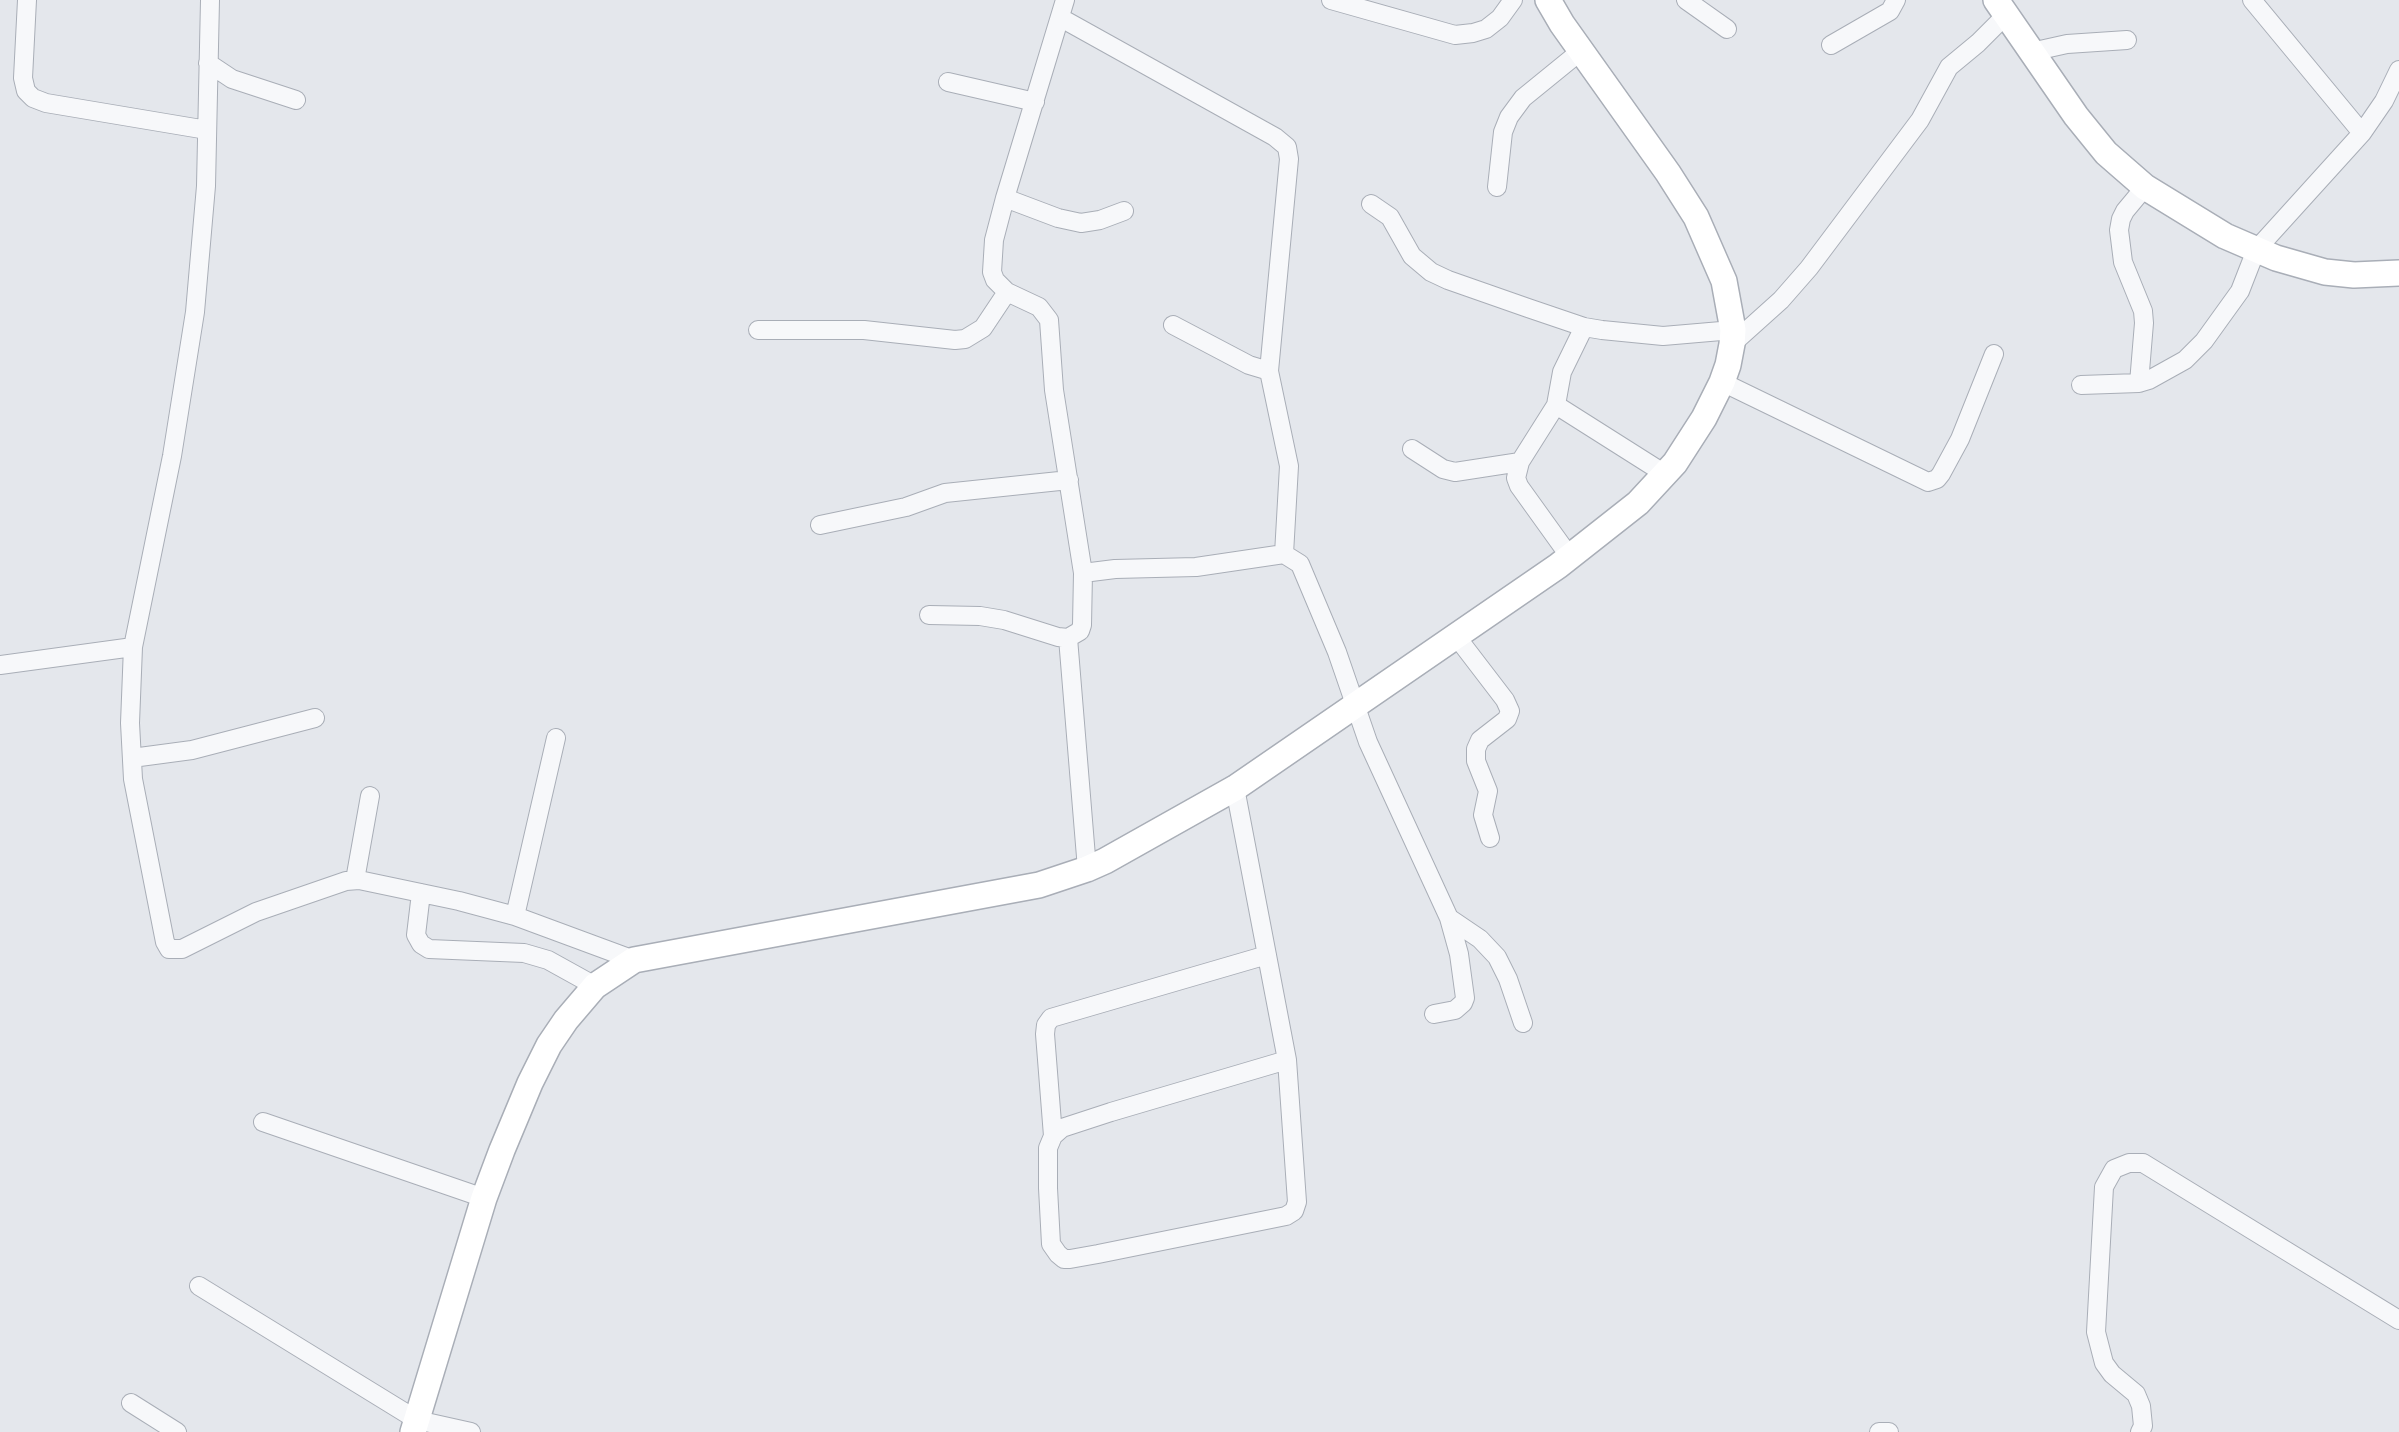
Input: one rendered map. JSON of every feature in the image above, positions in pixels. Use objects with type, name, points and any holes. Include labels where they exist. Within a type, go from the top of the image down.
[{"type":"main road","points":[[415,1426],[484,1198],[530,1083],[566,1020],[594,986],[634,960],[1039,885],[1087,869],[1236,788],[1570,557],[1638,503],[1680,457],[1704,418],[1722,382],[1732,337],[1724,281],[1696,216],[1668,173],[1562,24],[1548,0]]},
{"type":"main road","points":[[2001,8],[2050,81],[2100,146],[2123,170],[2146,187],[2210,228],[2276,258],[2325,272],[2354,275],[2399,273]]},
{"type":"street","points":[[27,0],[24,78],[26,92],[33,98],[46,103],[207,130]]},
{"type":"street","points":[[210,0],[206,186],[195,312],[172,456],[132,647],[130,723],[134,778],[165,942],[169,949],[182,949],[256,912],[346,881],[355,880],[421,893],[515,916],[634,960]]},
{"type":"street","points":[[929,615],[980,616],[1004,620],[1058,637],[1068,638],[1080,631],[1082,625],[1083,573],[1054,390],[1049,320],[1039,307],[1007,292],[995,280],[992,272],[991,254],[1005,198],[1065,0]]},
{"type":"street","points":[[1331,0],[1461,34],[1486,29],[1500,18],[1513,0]]},
{"type":"street","points":[[1830,45],[1890,10],[1896,0]]},
{"type":"street","points":[[2252,0],[2362,133]]},
{"type":"street","points":[[1689,1],[1727,29]]},
{"type":"street","points":[[1371,204],[1390,217],[1412,256],[1431,272],[1448,280],[1584,327],[1663,336],[1732,337],[1781,300],[1809,268],[1920,120],[1949,66],[1978,43],[2001,8]]},
{"type":"street","points":[[1061,18],[1275,137],[1288,147],[1289,159],[1269,371],[1289,466],[1284,554]]},
{"type":"street","points":[[2031,52],[2067,44],[2127,40]]},
{"type":"street","points":[[1497,187],[1503,132],[1509,117],[1523,98],[1582,50]]},
{"type":"street","points":[[208,63],[232,79],[296,100]]},
{"type":"street","points":[[2081,385],[2138,383],[2159,376],[2185,360],[2204,341],[2227,312],[2240,290],[2256,250],[2362,133],[2384,101],[2399,70]]},
{"type":"street","points":[[948,82],[1035,102]]},
{"type":"street","points":[[2138,383],[2144,323],[2143,311],[2123,262],[2119,230],[2125,211],[2146,187]]},
{"type":"street","points":[[1005,198],[1058,218],[1081,222],[1100,220],[1124,211]]},
{"type":"street","points":[[758,330],[864,330],[955,340],[965,339],[983,328],[1007,292]]},
{"type":"street","points":[[1173,325],[1242,362],[1269,371]]},
{"type":"street","points":[[1570,557],[1519,486],[1516,478],[1520,462],[1556,405],[1562,372],[1584,327]]},
{"type":"street","points":[[1722,382],[1928,482],[1937,479],[1941,474],[1960,439],[1994,354]]},
{"type":"street","points":[[1556,405],[1666,474]]},
{"type":"street","points":[[1412,448],[1442,469],[1455,472],[1520,462]]},
{"type":"street","points":[[820,526],[906,507],[945,493],[1069,480]]},
{"type":"street","points":[[1083,573],[1115,569],[1196,566],[1284,554],[1300,564],[1331,635],[1368,742],[1449,918],[1459,954],[1465,998],[1464,1003],[1455,1010],[1434,1014]]},
{"type":"street","points":[[1456,636],[1505,700],[1510,711],[1507,719],[1480,740],[1476,750],[1476,761],[1488,792],[1483,815],[1490,838]]},
{"type":"street","points":[[1068,638],[1087,869]]},
{"type":"street","points":[[0,665],[132,647]]},
{"type":"street","points":[[132,758],[192,750],[315,718]]},
{"type":"street","points":[[515,916],[556,738]]},
{"type":"street","points":[[1236,788],[1287,1060],[1297,1202],[1294,1211],[1286,1216],[1170,1241],[1064,1259],[1052,1244],[1048,1188],[1048,1148],[1053,1136],[1062,1128],[1111,1112],[1287,1060]]},
{"type":"street","points":[[355,880],[370,796]]},
{"type":"street","points":[[421,893],[416,935],[421,944],[429,948],[524,953],[548,960],[594,986]]},
{"type":"street","points":[[1449,918],[1480,939],[1497,957],[1508,980],[1523,1023]]},
{"type":"street","points":[[1053,1136],[1044,1034],[1046,1024],[1051,1018],[1267,955]]},
{"type":"street","points":[[263,1122],[484,1198]]},
{"type":"street","points":[[2140,1432],[2144,1426],[2141,1406],[2136,1394],[2112,1374],[2104,1363],[2096,1332],[2104,1187],[2114,1169],[2129,1163],[2143,1163],[2399,1320]]},
{"type":"street","points":[[199,1286],[415,1426],[470,1432]]},
{"type":"street","points":[[131,1403],[177,1432]]},
{"type":"street","points":[[1879,1432],[1889,1432]]}]
